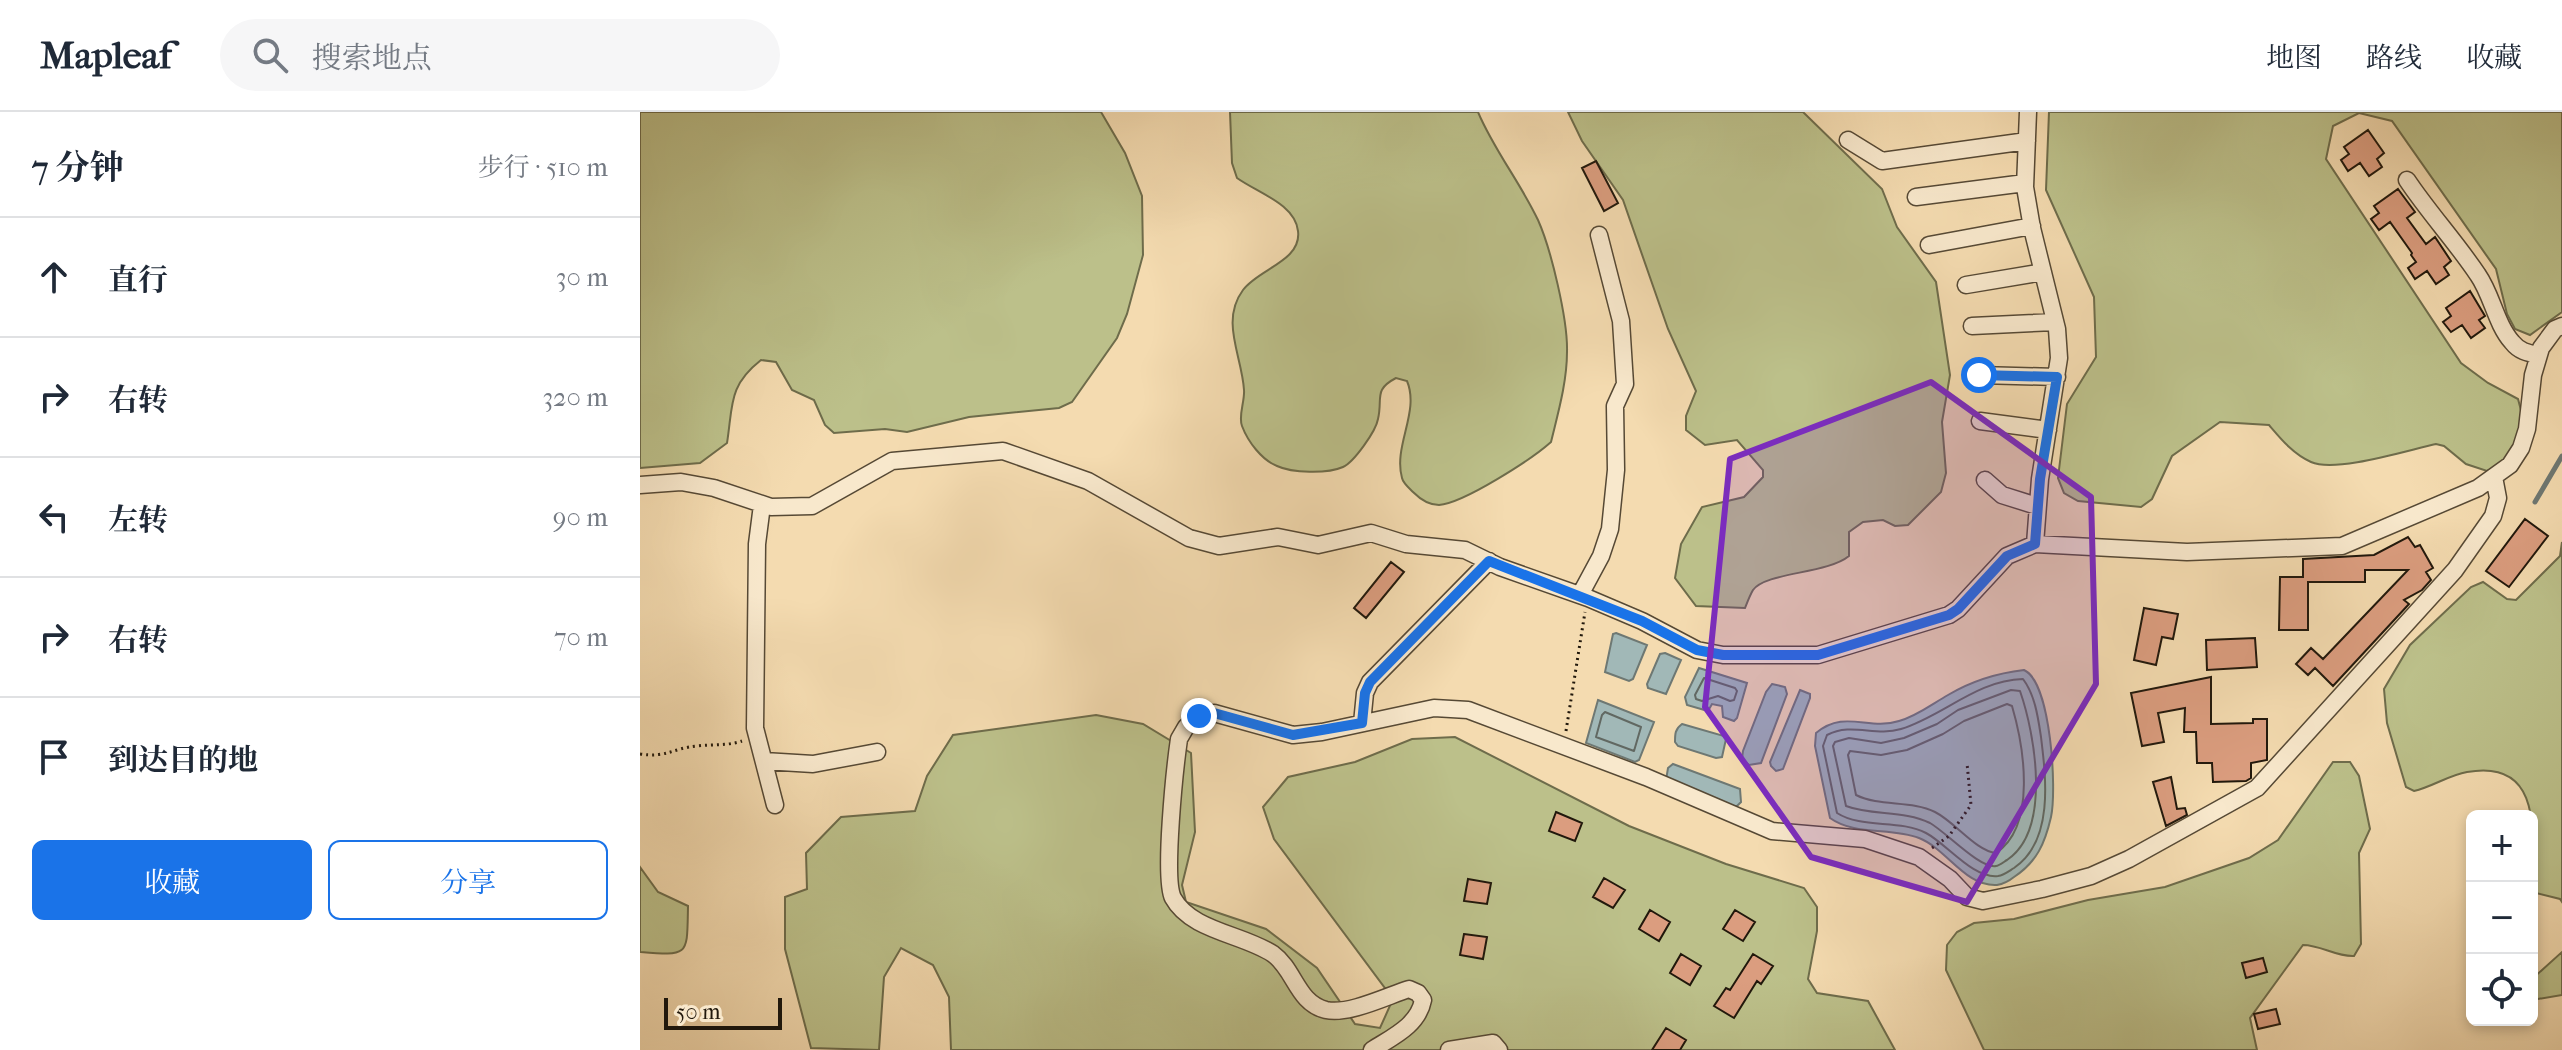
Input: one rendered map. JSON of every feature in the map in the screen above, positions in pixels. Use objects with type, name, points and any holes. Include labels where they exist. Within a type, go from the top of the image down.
[{"type":"street","points":[[2028,112],[2025,183],[2055,322],[2059,358],[2037,506],[2035,544]]},
{"type":"street","points":[[1848,140],[1882,161],[2027,141]]},
{"type":"street","points":[[2407,180],[2477,273],[2509,339],[2518,349],[2539,355]]},
{"type":"street","points":[[1916,197],[2025,183]]},
{"type":"street","points":[[1929,245],[2032,226]]},
{"type":"street","points":[[1584,596],[1610,529],[1616,470],[1615,406],[1625,384],[1621,321],[1599,235]]},
{"type":"street","points":[[1966,285],[2043,272]]},
{"type":"street","points":[[1972,326],[2055,322]]},
{"type":"street","points":[[640,485],[681,482],[714,488],[771,507],[812,506],[892,461],[1003,451],[1088,481],[1189,538],[1219,546],[1278,537],[1318,545],[1371,533],[1406,544],[1465,550],[1642,621],[1697,650],[1723,655],[1818,655],[1949,615],[2007,556],[2035,544],[2187,552],[2342,546],[2478,488],[2510,465],[2521,448],[2527,429],[2533,375],[2541,348],[2555,329],[2562,326]]},
{"type":"street","points":[[1979,375],[2057,377]]},
{"type":"street","points":[[1980,421],[2048,430]]},
{"type":"street","points":[[1372,1050],[1404,1030],[1421,1012],[1423,1000],[1418,993],[1409,989],[1335,1011],[1313,1005],[1302,995],[1283,961],[1257,944],[1204,925],[1184,913],[1172,896],[1170,866],[1179,739],[1186,727],[1199,716],[1214,713],[1293,735],[1434,708],[1468,710],[1646,777],[1772,831],[1865,839],[1919,857],[1950,879],[1967,897],[1983,901],[2091,876],[2129,859],[2257,788],[2455,570],[2493,516],[2498,498],[2494,477]]},
{"type":"street","points":[[1985,480],[2002,495],[2037,506]]},
{"type":"street","points":[[762,505],[757,544],[755,728],[775,805]]},
{"type":"street","points":[[1362,723],[1365,693],[1370,682],[1489,561]]},
{"type":"street","points":[[764,761],[813,764],[877,752]]},
{"type":"street","points":[[1449,1050],[1493,1043],[1499,1050]]},
{"type":"path","points":[[1564,747],[1584,596]]},
{"type":"path","points":[[640,754],[665,756],[687,747],[729,745],[757,736]]},
{"type":"path","points":[[1919,857],[1949,836],[1971,805],[1967,763]]},
{"type":"highlighted area","points":[[1931,382],[2091,497],[2096,684],[1967,902],[1811,857],[1705,707],[1730,459]]},
{"type":"green space","points":[[640,112],[1101,112],[1125,153],[1142,196],[1143,255],[1117,338],[1072,402],[1059,408],[969,417],[907,432],[885,429],[834,433],[825,425],[814,400],[792,390],[776,362],[761,360],[750,369],[737,388],[727,443],[700,463],[640,468]]},
{"type":"green space","points":[[1230,112],[1478,112],[1538,220],[1558,285],[1567,338],[1567,363],[1551,442],[1514,469],[1464,497],[1439,505],[1428,503],[1416,495],[1402,478],[1401,454],[1409,417],[1410,393],[1407,381],[1396,378],[1384,387],[1380,395],[1378,419],[1369,438],[1343,467],[1319,472],[1291,470],[1271,463],[1256,450],[1241,422],[1244,390],[1234,339],[1233,314],[1243,290],[1293,250],[1298,231],[1290,213],[1283,206],[1237,178],[1232,163]]},
{"type":"green space","points":[[1568,112],[1803,112],[1882,189],[1897,227],[1936,282],[1950,375],[1942,422],[1946,473],[1941,492],[1908,525],[1895,526],[1883,520],[1863,522],[1849,532],[1849,556],[1827,566],[1760,584],[1753,590],[1745,608],[1696,606],[1675,578],[1681,544],[1702,507],[1744,497],[1763,477],[1763,470],[1737,440],[1705,445],[1686,430],[1686,416],[1696,391],[1668,329],[1623,200],[1582,141]]},
{"type":"green space","points":[[2049,112],[2562,112],[2562,312],[2530,335],[2515,329],[2507,314],[2496,269],[2392,121],[2359,113],[2333,126],[2326,159],[2461,363],[2488,383],[2518,399],[2526,429],[2506,462],[2487,471],[2466,464],[2444,446],[2436,444],[2354,463],[2322,465],[2299,455],[2269,425],[2220,422],[2172,456],[2152,499],[2141,507],[2078,501],[2064,493],[2058,478],[2067,404],[2096,357],[2094,297],[2046,190]]},
{"type":"green space","points":[[2562,542],[2562,902],[2538,894],[2538,810],[2529,810],[2522,790],[2510,778],[2492,771],[2467,772],[2414,791],[2406,787],[2387,723],[2384,689],[2410,645],[2471,587],[2483,582],[2507,599],[2516,600],[2560,556]]},
{"type":"green space","points":[[1096,715],[1143,724],[1191,753],[1195,832],[1182,885],[1186,902],[1266,929],[1317,968],[1355,1024],[1380,1028],[1393,999],[1274,839],[1263,807],[1288,777],[1355,762],[1412,739],[1455,737],[1629,826],[1726,864],[1804,888],[1817,907],[1817,931],[1808,979],[1817,993],[1868,1001],[1895,1050],[951,1050],[949,997],[933,965],[901,948],[884,977],[879,1050],[811,1048],[785,949],[785,897],[807,889],[806,853],[841,817],[915,811],[927,776],[953,735]]},
{"type":"green space","points":[[2333,762],[2350,762],[2359,776],[2370,829],[2359,853],[2361,944],[2354,956],[2303,945],[2250,1018],[2257,1050],[1984,1050],[1946,970],[1947,945],[1957,932],[1974,923],[2014,919],[2088,900],[2165,887],[2249,858],[2278,840]]},
{"type":"green space","points":[[640,867],[658,892],[688,906],[686,944],[677,952],[640,952]]},
{"type":"green space","points":[[2562,952],[2562,995],[2538,999],[2538,974]]},
{"type":"water","points":[[1613,634],[1647,645],[1633,679],[1629,681],[1605,672]]},
{"type":"water","points":[[1660,654],[1681,660],[1666,694],[1648,688],[1647,684]]},
{"type":"water","points":[[1699,668],[1747,683],[1734,721],[1723,717],[1722,706],[1712,704],[1708,711],[1687,705],[1685,697]]},
{"type":"water","points":[[2024,670],[2033,679],[2046,715],[2053,803],[2039,851],[2022,871],[2001,884],[1986,884],[1966,874],[1919,838],[1851,827],[1830,818],[1815,746],[1816,733],[1837,722],[1877,724],[1899,721],[1975,682]]},
{"type":"water","points":[[1772,684],[1785,687],[1787,694],[1761,763],[1749,765],[1742,759],[1743,751]]},
{"type":"water","points":[[1800,690],[1810,694],[1810,698],[1783,769],[1776,771],[1770,762]]},
{"type":"water","points":[[1598,700],[1654,722],[1639,760],[1635,762],[1586,743]]},
{"type":"water","points":[[1682,724],[1724,736],[1722,757],[1716,758],[1678,746],[1675,734]]},
{"type":"water","points":[[1673,764],[1740,789],[1741,802],[1733,806],[1666,780],[1668,768]]},
{"type":"building","points":[[2368,130],[2384,153],[2377,159],[2382,167],[2369,176],[2360,163],[2348,171],[2341,160],[2349,154],[2344,147]]},
{"type":"building","points":[[1596,161],[1618,203],[1604,211],[1582,168]]},
{"type":"building","points":[[2398,189],[2415,212],[2407,218],[2426,244],[2435,237],[2451,261],[2444,267],[2449,275],[2436,284],[2427,271],[2415,279],[2408,268],[2416,262],[2390,222],[2379,230],[2371,219],[2379,213],[2374,206]]},
{"type":"building","points":[[2470,291],[2485,316],[2479,320],[2485,328],[2471,338],[2462,325],[2451,332],[2443,322],[2451,316],[2446,308]]},
{"type":"building","points":[[2525,519],[2548,536],[2509,587],[2486,571]]},
{"type":"building","points":[[2408,537],[2415,547],[2420,545],[2433,568],[2426,572],[2431,580],[2422,590],[2404,600],[2409,604],[2333,686],[2315,668],[2308,675],[2296,664],[2311,648],[2323,659],[2408,570],[2365,570],[2365,582],[2308,582],[2308,630],[2279,630],[2280,577],[2303,577],[2303,559],[2374,555]]},
{"type":"building","points":[[1391,562],[1404,572],[1366,618],[1354,608]]},
{"type":"building","points":[[2144,608],[2178,614],[2173,639],[2162,637],[2156,665],[2134,660]]},
{"type":"building","points":[[2255,638],[2257,667],[2207,670],[2206,640]]},
{"type":"building","points":[[2211,677],[2211,724],[2253,723],[2253,719],[2267,719],[2267,760],[2251,763],[2251,778],[2246,781],[2213,782],[2212,763],[2197,763],[2196,732],[2184,732],[2185,708],[2158,713],[2164,742],[2142,746],[2131,693]]},
{"type":"building","points":[[2171,777],[2177,809],[2185,808],[2187,815],[2166,826],[2153,782]]},
{"type":"building","points":[[1556,812],[1582,823],[1575,841],[1549,831]]},
{"type":"building","points":[[1604,878],[1625,890],[1613,908],[1593,897]]},
{"type":"building","points":[[1468,879],[1491,883],[1487,904],[1464,901]]},
{"type":"building","points":[[1650,910],[1670,922],[1659,941],[1639,929]]},
{"type":"building","points":[[1735,910],[1755,922],[1743,941],[1723,929]]},
{"type":"building","points":[[1464,934],[1487,937],[1483,959],[1460,955]]},
{"type":"building","points":[[1681,954],[1701,966],[1690,985],[1670,973]]},
{"type":"building","points":[[1753,954],[1773,966],[1761,984],[1757,981],[1734,1018],[1714,1006],[1726,988],[1730,990]]},
{"type":"building","points":[[2263,958],[2267,972],[2246,978],[2242,963]]},
{"type":"building","points":[[2276,1009],[2280,1024],[2258,1029],[2254,1014]]},
{"type":"building","points":[[1666,1028],[1686,1040],[1680,1050],[1652,1050]]},
{"type":"waterway","points":[[2535,502],[2562,456]]},
{"type":"route","points":[[1199,716],[1214,713],[1293,735],[1362,723],[1365,693],[1370,682],[1489,561],[1642,621],[1697,650],[1723,655],[1818,655],[1949,615],[2007,556],[2035,544],[2040,479],[2057,377],[1979,375]]}]
